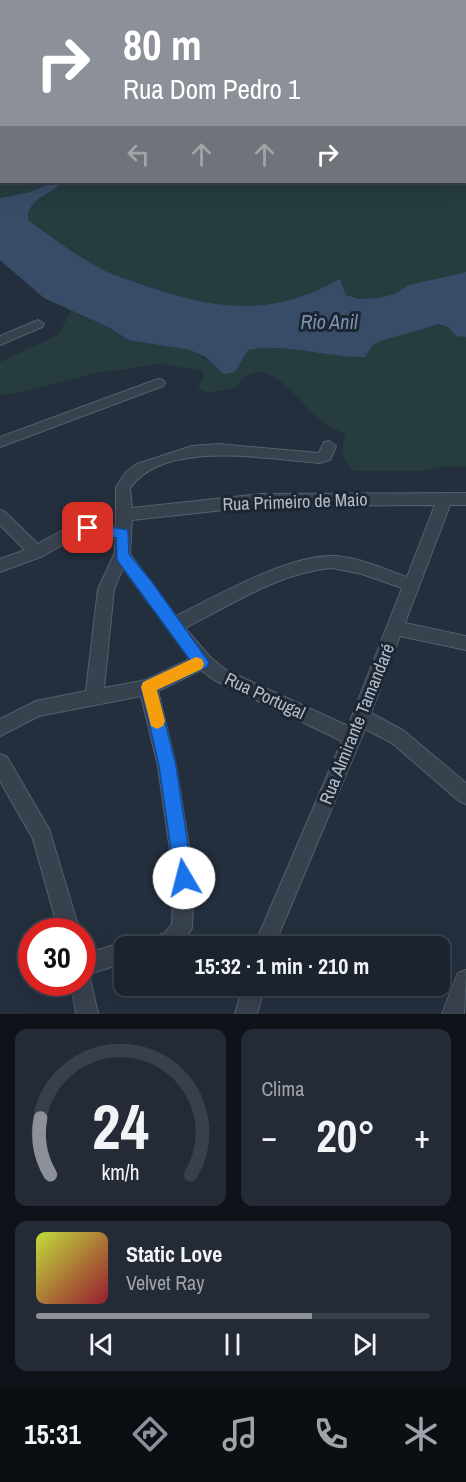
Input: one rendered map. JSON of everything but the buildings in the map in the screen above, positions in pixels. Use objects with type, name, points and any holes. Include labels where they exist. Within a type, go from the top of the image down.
[{"type":"street","points":[[0,341],[38,324]]},
{"type":"street","points":[[0,442],[158,383]]},
{"type":"street","points":[[94,696],[106,589],[112,572],[122,556],[125,515],[123,487],[131,476],[142,468],[192,451],[218,449],[319,458],[325,456],[329,446]]},
{"type":"street","name":"Rua Almirante Tamandaré","points":[[268,936],[353,737],[445,499]]},
{"type":"street","name":"Rua Primeiro de Maio","points":[[125,515],[261,500],[466,499]]},
{"type":"street","points":[[0,516],[37,552]]},
{"type":"street","points":[[0,566],[37,552],[82,528],[123,534]]},
{"type":"street","name":"Rua Portugal","points":[[122,556],[201,662],[220,675],[353,737]]},
{"type":"street","points":[[174,625],[296,569],[320,562],[343,564],[412,585]]},
{"type":"street","points":[[396,628],[466,643]]},
{"type":"street","points":[[0,728],[36,709],[148,687],[201,662]]},
{"type":"street","points":[[148,687],[167,766],[184,878],[182,928],[172,936]]},
{"type":"street","points":[[361,717],[398,737],[466,795]]},
{"type":"street","points":[[0,763],[42,836],[66,918]]},
{"type":"street","points":[[96,962],[114,956]]},
{"type":"street","points":[[453,1014],[466,981]]},
{"type":"street","points":[[84,996],[87,1014]]},
{"type":"street","points":[[246,1014],[251,996]]},
{"type":"green space","points":[[0,183],[52,183],[29,192],[0,198]]},
{"type":"green space","points":[[61,183],[466,183],[466,272],[409,285],[394,294],[379,298],[359,299],[346,295],[340,280],[315,292],[269,305],[247,307],[202,302],[152,288],[103,270],[28,220],[31,207],[35,202]]},
{"type":"green space","points":[[71,311],[112,329],[128,340],[190,350],[218,367],[235,372],[248,350],[277,348],[365,357],[372,346],[381,341],[439,324],[466,337],[466,467],[442,466],[423,471],[354,471],[347,463],[342,450],[346,435],[319,418],[285,385],[265,373],[255,372],[246,376],[237,387],[207,393],[198,388],[203,379],[203,371],[160,364],[96,373],[18,393],[0,395],[0,362],[58,335]]},
{"type":"water","name":"Rio Anil","points":[[52,183],[61,183],[35,202],[31,207],[28,220],[79,256],[116,276],[202,302],[248,306],[270,304],[316,291],[340,279],[346,295],[359,299],[379,298],[394,294],[409,285],[466,272],[466,337],[456,336],[449,328],[439,324],[381,341],[372,346],[365,357],[277,348],[248,350],[235,372],[224,374],[205,357],[190,350],[128,340],[112,329],[44,298],[0,260],[0,198],[30,192]]},
{"type":"slow traffic","points":[[157,721],[148,687],[196,664]]},
{"type":"route","points":[[88,528],[123,534],[122,556],[147,586],[201,662],[148,687],[167,766],[184,878]]}]
